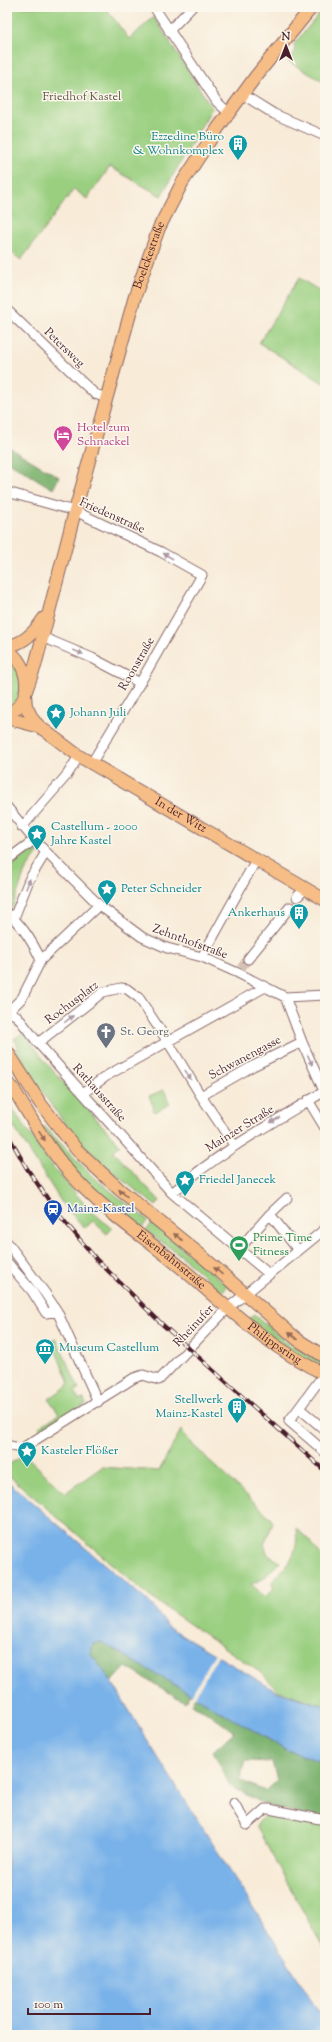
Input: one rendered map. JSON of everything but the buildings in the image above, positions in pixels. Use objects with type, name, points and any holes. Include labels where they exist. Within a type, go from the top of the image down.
[{"type":"main road","name":"Boelckestraße","points":[[7,714],[20,706],[31,680],[75,511],[137,289],[159,228],[182,183],[229,112],[312,7]]},
{"type":"main road","points":[[7,646],[22,642],[31,635],[39,627],[49,610]]},
{"type":"main road","name":"In der Witz","points":[[7,650],[19,660],[22,666],[26,680],[28,711],[40,727],[91,764],[256,860],[301,893],[325,900]]},
{"type":"main road","name":"In der Witz","points":[[7,718],[40,727]]},
{"type":"main road","name":"Eisenbahnstraße","points":[[7,1051],[40,1103],[63,1134],[98,1171],[244,1293]]},
{"type":"main road","name":"Eisenbahnstraße","points":[[7,1065],[20,1084],[40,1103]]},
{"type":"main road","name":"Eisenbahnstraße","points":[[7,1083],[13,1088],[50,1148],[80,1184],[97,1201],[170,1258],[228,1308]]},
{"type":"main road","name":"Eisenbahnstraße","points":[[7,1091],[22,1103]]},
{"type":"main road","name":"Philippsring","points":[[244,1293],[298,1340],[325,1357]]},
{"type":"main road","name":"Philippsring","points":[[228,1308],[293,1358],[325,1374]]},
{"type":"street","points":[[154,7],[217,102],[229,112]]},
{"type":"street","points":[[169,31],[192,7]]},
{"type":"street","points":[[242,94],[274,114],[325,136]]},
{"type":"street","name":"Petersweg","points":[[7,310],[94,394],[107,398]]},
{"type":"street","name":"Friedenstraße","points":[[7,492],[75,511],[154,548],[202,575]]},
{"type":"street","name":"Roonstraße","points":[[91,764],[140,683],[202,575]]},
{"type":"street","points":[[42,637],[92,658],[140,683]]},
{"type":"street","points":[[22,827],[67,775],[79,756]]},
{"type":"street","name":"Zehnthofstraße","points":[[7,807],[34,840],[99,905],[142,937],[167,948],[202,957],[240,971],[265,987],[285,997]]},
{"type":"street","points":[[7,860],[34,840]]},
{"type":"street","points":[[41,961],[32,942],[11,916],[34,870],[46,852]]},
{"type":"street","points":[[202,957],[256,860]]},
{"type":"street","points":[[8,1011],[22,998],[41,961],[99,905]]},
{"type":"street","points":[[248,959],[290,907]]},
{"type":"street","points":[[83,1093],[108,1075],[265,987]]},
{"type":"street","name":"Rochusplatz","points":[[38,1043],[103,992],[117,988],[127,989],[139,998],[168,1042],[200,1096],[234,1145]]},
{"type":"street","points":[[325,995],[285,997],[302,1042],[325,1091]]},
{"type":"street","name":"Rathausstraße","points":[[8,1011],[17,1016],[38,1043],[172,1193],[269,1274]]},
{"type":"street","name":"Schwanengasse","points":[[200,1096],[253,1066],[302,1042]]},
{"type":"street","name":"Mainzer Straße","points":[[172,1193],[194,1174],[234,1145],[325,1091]]},
{"type":"street","points":[[308,1100],[325,1128]]},
{"type":"street","points":[[239,1249],[270,1214],[287,1198]]},
{"type":"street","points":[[270,1214],[298,1250]]},
{"type":"street","points":[[228,1308],[244,1293],[325,1229]]},
{"type":"street","points":[[7,1242],[46,1293],[57,1311],[98,1402]]},
{"type":"street","points":[[7,1262],[32,1291],[46,1313],[57,1311]]},
{"type":"street","name":"Rheinufer","points":[[9,1446],[24,1447],[143,1375],[159,1380],[228,1308]]},
{"type":"street","points":[[325,1374],[289,1421],[325,1452]]},
{"type":"street","points":[[300,1408],[325,1430]]},
{"type":"street","points":[[234,1803],[247,1825],[265,1809],[325,1820]]},
{"type":"green space","name":"Friedhof Kastel","points":[[7,7],[105,7],[129,39],[154,17],[212,108],[161,196],[110,167],[87,199],[74,189],[21,260],[7,249]]},
{"type":"green space","points":[[325,7],[325,83],[288,61],[295,51],[294,44]]},
{"type":"green space","points":[[299,278],[325,294],[325,384],[259,343]]},
{"type":"green space","points":[[7,446],[59,477],[53,489],[7,461]]},
{"type":"green space","points":[[7,656],[22,677],[20,698],[7,711]]},
{"type":"green space","points":[[34,849],[38,853],[25,871],[12,909],[7,905],[7,869]]},
{"type":"green space","points":[[24,1033],[47,1064],[120,1145],[113,1151],[160,1201],[156,1206],[105,1166],[70,1130],[46,1098],[16,1049],[19,1047],[14,1039]]},
{"type":"green space","points":[[164,1090],[170,1104],[155,1112],[152,1110],[154,1108],[149,1096]]},
{"type":"green space","points":[[7,1101],[53,1167],[87,1207],[112,1229],[107,1234],[93,1221],[85,1228],[64,1206],[7,1116]]},
{"type":"green space","points":[[44,1126],[94,1178],[148,1220],[141,1229],[114,1209],[75,1172],[43,1128]]},
{"type":"green space","points":[[152,1223],[228,1286],[222,1292],[179,1254],[146,1231]]},
{"type":"green space","points":[[7,1248],[50,1307],[48,1309],[7,1257]]},
{"type":"green space","points":[[254,1314],[286,1342],[325,1364],[325,1370],[297,1356],[249,1319]]},
{"type":"green space","points":[[56,1338],[79,1389],[75,1391],[79,1400],[83,1398],[86,1404],[42,1432],[39,1427],[59,1414],[49,1399],[66,1387],[69,1382],[51,1340]]},
{"type":"green space","points":[[181,1430],[194,1446],[270,1517],[273,1523],[264,1544],[268,1555],[280,1562],[263,1579],[251,1584],[265,1597],[274,1588],[272,1582],[292,1558],[297,1538],[296,1528],[309,1540],[325,1560],[325,1706],[277,1690],[264,1675],[149,1596],[7,1474],[7,1466],[24,1454],[65,1493],[102,1467],[159,1471]]},
{"type":"green space","points":[[96,1642],[101,1642],[190,1693],[185,1702],[126,1667],[112,1682],[91,1654],[93,1644]]},
{"type":"green space","points":[[195,1696],[287,1750],[325,1763],[325,1819],[268,1806],[230,1786],[213,1751],[234,1732],[204,1710],[191,1705]],"holes":[[[246,1761],[272,1762],[277,1780],[265,1791],[239,1780]]]},
{"type":"green space","points":[[271,1814],[325,1821],[325,1951],[256,1826],[264,1816]]},
{"type":"water","points":[[7,1481],[152,1605],[167,1626],[276,1691],[325,1706],[325,1763],[287,1750],[101,1642],[93,1644],[91,1654],[112,1682],[145,1737],[325,2021],[325,2035],[7,2035]]},
{"type":"pier","points":[[215,1653],[218,1655],[194,1698],[191,1696]]},
{"type":"tunnel","points":[[241,968],[248,959]]},
{"type":"railway","points":[[7,1133],[26,1167],[56,1211],[97,1260],[163,1325],[325,1471]]},
{"type":"place","name":"Ezzedine Büro & Wohnkomplex","points":[[238,161]]},
{"type":"place","name":"Hotel zum Schnackel","points":[[63,452]]},
{"type":"place","name":"Johann Juli","points":[[56,730]]},
{"type":"place","name":"Castellum - 2000 Jahre Kastel","points":[[37,851]]},
{"type":"place","name":"Peter Schneider","points":[[107,906]]},
{"type":"place","name":"Ankerhaus","points":[[299,930]]},
{"type":"place","name":"St. Georg","points":[[106,1049]]},
{"type":"place","name":"Friedel Janecek","points":[[185,1197]]},
{"type":"place","name":"Mainz-Kastel","points":[[53,1226]]},
{"type":"place","name":"Prime Time Fitness","points":[[239,1262]]},
{"type":"place","name":"Museum Castellum","points":[[45,1365]]},
{"type":"place","name":"Stellwerk Mainz-Kastel","points":[[237,1424]]},
{"type":"place","name":"Kasteler Flößer","points":[[27,1468]]}]
